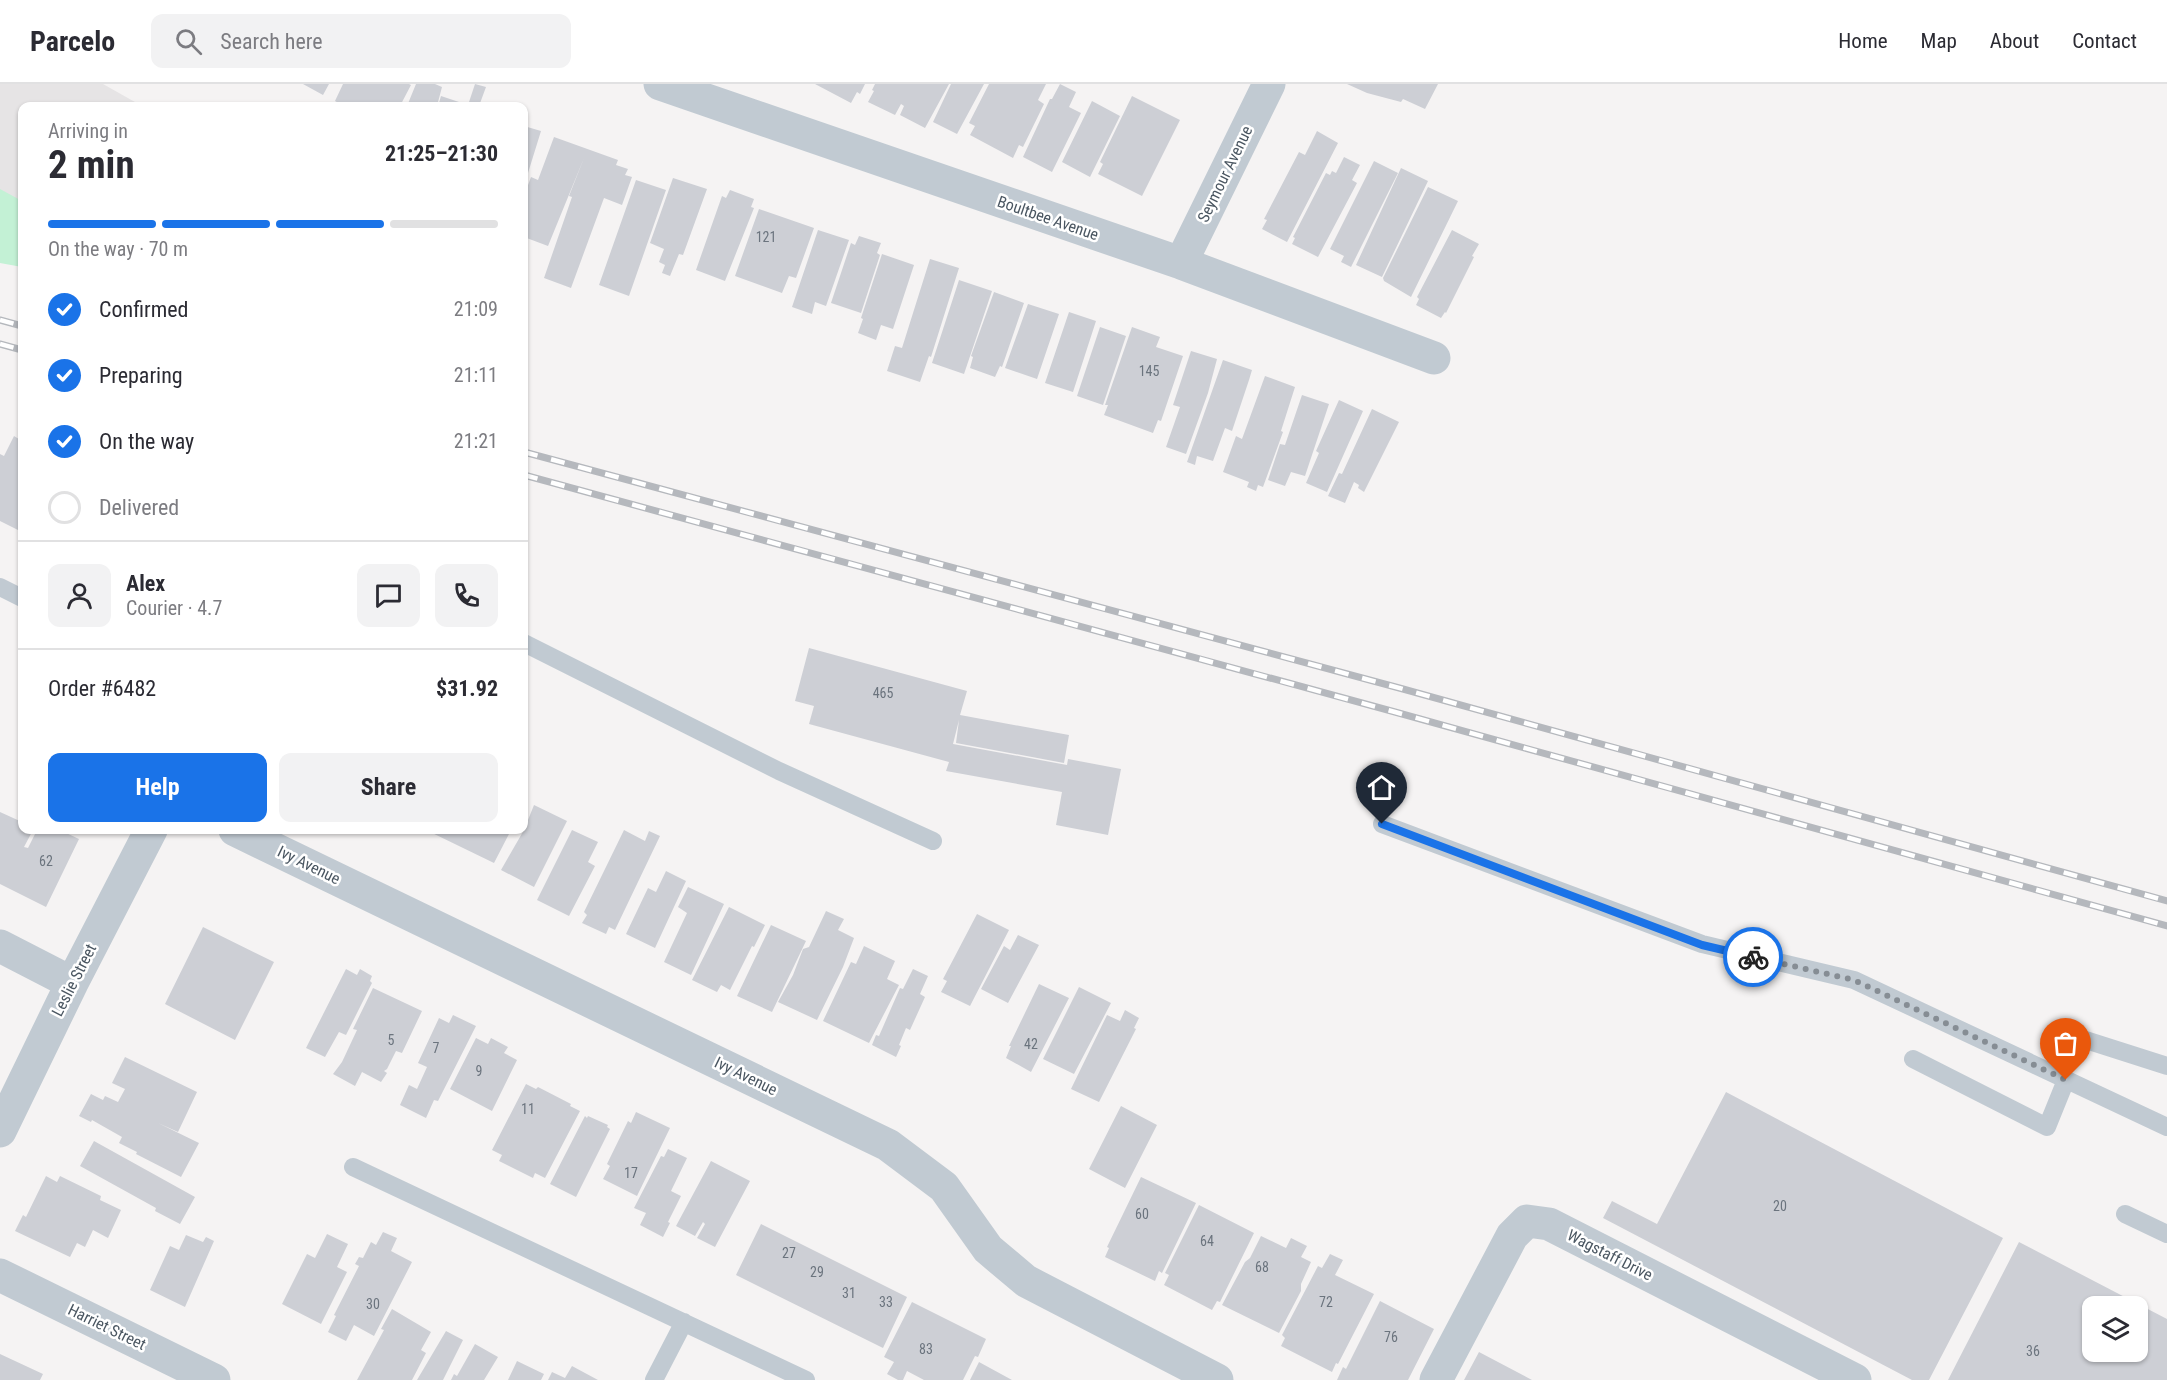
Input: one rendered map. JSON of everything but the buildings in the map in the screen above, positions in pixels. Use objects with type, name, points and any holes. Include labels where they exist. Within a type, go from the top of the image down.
[{"type":"street","name":"Boultbee Avenue","points":[[660,84],[705,91],[1181,263],[1434,358]]},
{"type":"street","name":"Seymour Avenue","points":[[1181,263],[1269,84]]},
{"type":"street","name":"Leslie Street","points":[[0,1131],[72,983],[149,834]]},
{"type":"street","name":"Ivy Avenue","points":[[243,834],[888,1145],[944,1187],[988,1249],[1026,1281],[1217,1380]]},
{"type":"street","points":[[0,946],[72,983]]},
{"type":"street","name":"Wagstaff Drive","points":[[1436,1380],[1512,1236],[1527,1221],[1549,1224],[1855,1380]]},
{"type":"street","name":"Harriet Street","points":[[0,1275],[213,1380]]},
{"type":"lane","points":[[0,587],[18,596]]},
{"type":"lane","points":[[528,645],[779,771],[933,841]]},
{"type":"lane","points":[[1382,824],[1702,945],[1854,980],[2167,1127]]},
{"type":"lane","points":[[2067,1034],[2167,1066]]},
{"type":"lane","points":[[1913,1059],[2047,1127],[2066,1080]]},
{"type":"lane","points":[[353,1167],[806,1380]]},
{"type":"lane","points":[[2125,1214],[2167,1233]]},
{"type":"lane","points":[[654,1380],[684,1322]]},
{"type":"shaded area","points":[[0,84],[103,84],[135,102],[18,102],[18,239],[0,236]]},
{"type":"green space","points":[[0,189],[18,199],[18,266],[0,263]]},
{"type":"railway","points":[[0,320],[18,325]]},
{"type":"railway","points":[[0,344],[18,349]]},
{"type":"railway","points":[[528,453],[1403,689],[2167,901]]},
{"type":"railway","points":[[528,476],[1395,712],[2167,926]]},
{"type":"way so far","points":[[1753,957],[1854,980],[2066,1080]]},
{"type":"route","points":[[1382,824],[1702,945],[1753,957]]}]
